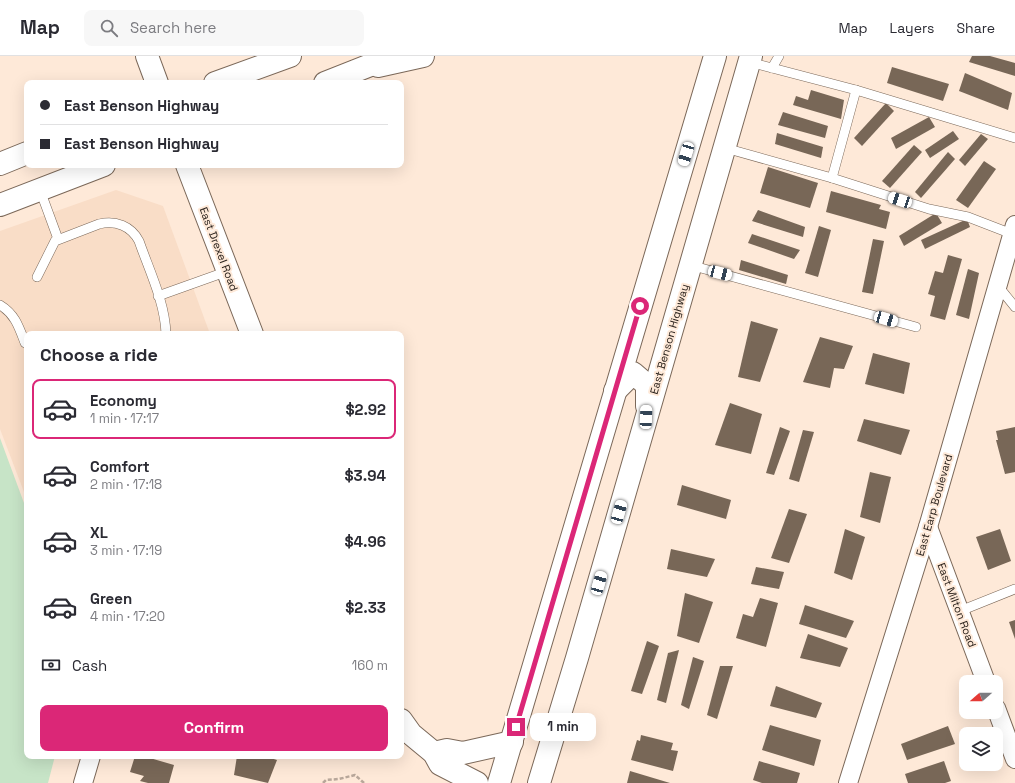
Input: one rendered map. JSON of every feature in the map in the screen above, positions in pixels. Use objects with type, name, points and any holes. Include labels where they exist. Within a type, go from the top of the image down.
[{"type":"main road","points":[[147,56],[156,80]]},
{"type":"main road","points":[[223,80],[290,56]]},
{"type":"main road","points":[[333,80],[393,56]]},
{"type":"main road","points":[[359,70],[423,56]]},
{"type":"main road","points":[[500,783],[715,56]]},
{"type":"main road","name":"East Benson Highway","points":[[539,783],[577,658],[750,59]]},
{"type":"main road","points":[[0,164],[24,155]]},
{"type":"main road","points":[[0,205],[96,168]]},
{"type":"main road","name":"East Drexel Road","points":[[188,168],[251,331]]},
{"type":"main road","points":[[615,391],[633,373],[647,384],[646,417]]},
{"type":"main road","points":[[404,724],[411,734],[434,753],[440,764],[477,783]]},
{"type":"main road","points":[[434,753],[446,750],[464,753],[512,742]]},
{"type":"street","name":"East Earp Boulevard","points":[[848,783],[928,527],[1014,230]]},
{"type":"street","name":"East Milton Road","points":[[928,527],[983,675]]},
{"type":"street","points":[[1000,719],[1015,759]]},
{"type":"street","points":[[83,783],[90,759]]},
{"type":"lane","points":[[772,68],[779,56]]},
{"type":"lane","points":[[750,59],[772,68],[856,90],[1015,138]]},
{"type":"lane","points":[[832,178],[856,90]]},
{"type":"lane","points":[[724,147],[832,178],[929,209],[968,217],[1014,230]]},
{"type":"lane","points":[[40,190],[58,239]]},
{"type":"lane","points":[[37,277],[52,245],[58,239],[107,222],[121,224],[135,233],[139,241],[158,296],[163,313],[166,331]]},
{"type":"lane","points":[[690,265],[916,327]]},
{"type":"lane","points":[[158,296],[228,271]]},
{"type":"lane","points":[[998,286],[1015,307]]},
{"type":"lane","points":[[0,305],[9,311],[16,320],[24,343]]},
{"type":"lane","points":[[960,611],[1015,589]]},
{"type":"path","points":[[323,783],[326,780],[339,779],[355,775],[364,783]]},
{"type":"shaded area","points":[[116,190],[163,206],[209,331],[24,331],[24,492],[0,429],[0,231]]},
{"type":"green space","points":[[0,438],[24,503],[24,759],[54,759],[48,783],[0,783]]},
{"type":"building","points":[[972,56],[990,56],[1015,63],[1015,76],[969,62]]},
{"type":"building","points":[[892,67],[949,84],[943,101],[887,83]]},
{"type":"building","points":[[965,73],[1012,93],[1008,110],[959,91]]},
{"type":"building","points":[[811,90],[844,100],[841,119],[793,105],[796,96],[808,100]]},
{"type":"building","points":[[886,103],[894,111],[862,146],[854,138]]},
{"type":"building","points":[[783,112],[828,126],[825,138],[778,125]]},
{"type":"building","points":[[929,117],[935,127],[896,149],[891,138]]},
{"type":"building","points":[[953,131],[959,139],[930,158],[925,150]]},
{"type":"building","points":[[777,133],[823,147],[821,158],[775,144]]},
{"type":"building","points":[[981,134],[988,139],[965,166],[959,160]]},
{"type":"building","points":[[914,145],[922,152],[890,188],[882,181]]},
{"type":"building","points":[[948,152],[955,159],[921,198],[915,192]]},
{"type":"building","points":[[984,161],[996,169],[968,208],[956,200]]},
{"type":"building","points":[[768,167],[818,183],[810,208],[760,193]]},
{"type":"building","points":[[831,191],[881,205],[879,209],[890,212],[886,229],[826,212]]},
{"type":"building","points":[[758,210],[805,227],[803,237],[752,221]]},
{"type":"building","points":[[936,213],[942,223],[904,246],[899,236]]},
{"type":"building","points":[[967,219],[970,227],[925,249],[921,240]]},
{"type":"building","points":[[819,226],[831,230],[818,277],[805,273]]},
{"type":"building","points":[[752,234],[800,250],[794,259],[748,243]]},
{"type":"building","points":[[873,239],[884,241],[873,294],[862,292]]},
{"type":"building","points":[[948,255],[962,259],[945,320],[930,316],[935,296],[928,294],[935,271],[943,273]]},
{"type":"building","points":[[741,260],[788,275],[786,284],[739,270]]},
{"type":"building","points":[[968,269],[979,273],[969,319],[956,315]]},
{"type":"building","points":[[751,321],[778,329],[760,382],[738,377]]},
{"type":"building","points":[[820,337],[853,346],[844,369],[834,368],[830,388],[803,382]]},
{"type":"building","points":[[873,353],[910,363],[904,394],[865,384]]},
{"type":"building","points":[[730,403],[762,414],[751,454],[715,445]]},
{"type":"building","points":[[864,419],[910,430],[901,455],[857,441]]},
{"type":"building","points":[[780,427],[790,431],[774,475],[766,473]]},
{"type":"building","points":[[1015,427],[1015,472],[1005,474],[996,440],[998,440],[996,431]]},
{"type":"building","points":[[803,430],[814,432],[799,482],[789,479]]},
{"type":"building","points":[[870,472],[891,477],[880,523],[860,517]]},
{"type":"building","points":[[682,485],[731,500],[726,519],[677,505]]},
{"type":"building","points":[[789,509],[807,514],[789,563],[771,558]]},
{"type":"building","points":[[845,529],[865,537],[852,580],[834,573]]},
{"type":"building","points":[[1000,529],[1011,561],[988,570],[976,537]]},
{"type":"building","points":[[671,549],[715,559],[707,577],[667,569]]},
{"type":"building","points":[[756,567],[784,572],[779,589],[751,584]]},
{"type":"building","points":[[685,593],[713,602],[699,643],[677,636]]},
{"type":"building","points":[[760,598],[778,603],[766,647],[736,638],[743,614],[753,617]]},
{"type":"building","points":[[805,605],[854,621],[846,638],[799,624]]},
{"type":"building","points":[[1015,620],[1015,639],[1009,622]]},
{"type":"building","points":[[808,634],[848,648],[840,667],[800,658]]},
{"type":"building","points":[[647,641],[659,646],[642,694],[631,691]]},
{"type":"building","points":[[679,650],[666,703],[657,700],[668,653]]},
{"type":"building","points":[[693,657],[704,661],[689,709],[681,705]]},
{"type":"building","points":[[720,666],[733,666],[717,719],[707,715]]},
{"type":"building","points":[[776,686],[822,703],[816,718],[770,706]]},
{"type":"building","points":[[770,725],[821,740],[814,766],[762,750]]},
{"type":"building","points":[[948,726],[955,744],[907,760],[901,744]]},
{"type":"building","points":[[641,735],[673,743],[671,750],[678,751],[673,771],[631,760],[637,740],[640,741]]},
{"type":"building","points":[[134,759],[153,759],[174,765],[169,783],[148,783],[140,781],[144,776],[130,772]]},
{"type":"building","points":[[237,759],[277,760],[268,783],[234,775]]},
{"type":"building","points":[[759,761],[800,773],[797,783],[762,783],[753,780]]},
{"type":"building","points":[[944,761],[951,781],[945,783],[908,783],[905,774]]},
{"type":"building","points":[[630,771],[670,783],[627,783]]},
{"type":"route","points":[[516,727],[640,306]]}]
